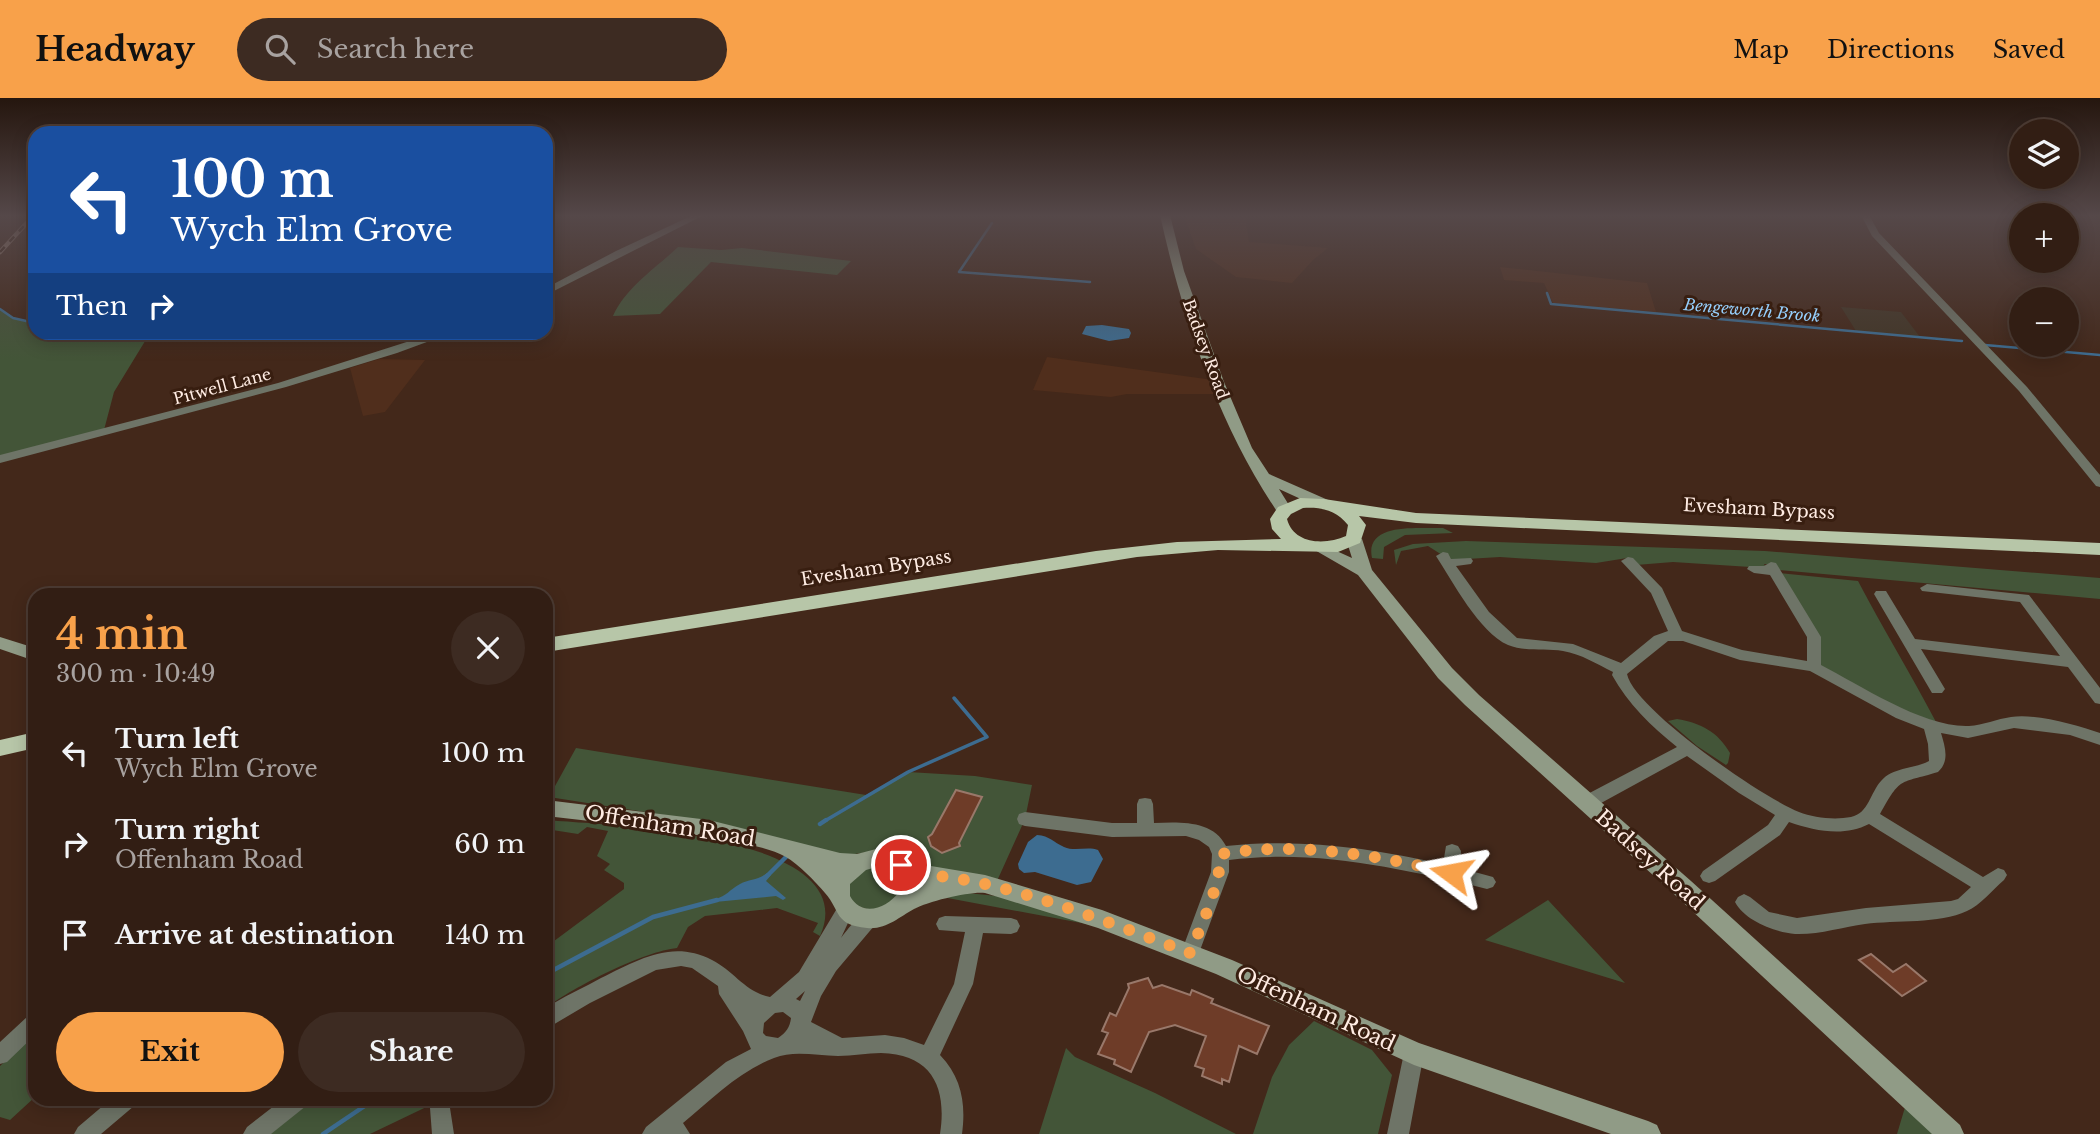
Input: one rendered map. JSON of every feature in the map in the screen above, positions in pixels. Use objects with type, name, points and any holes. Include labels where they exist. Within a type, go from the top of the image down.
[{"type":"highway","name":"Evesham Bypass","points":[[553,644],[1038,566],[1213,543],[1255,531],[1300,503],[1416,518],[2096,547]]},
{"type":"highway","points":[[1330,506],[1353,519],[1355,535]]},
{"type":"highway","points":[[1281,515],[1283,534],[1300,545]]},
{"type":"highway","name":"Evesham Bypass","points":[[1213,543],[1334,548],[1370,525],[1416,518]]},
{"type":"highway","points":[[0,748],[28,742]]},
{"type":"main road","name":"Badsey Road","points":[[1176,263],[1212,369],[1245,448],[1264,477],[1281,515]]},
{"type":"main road","points":[[1264,477],[1330,506]]},
{"type":"main road","name":"Badsey Road","points":[[1355,535],[1364,571],[1445,673],[1951,1134]]},
{"type":"main road","name":"Badsey Road","points":[[1321,549],[1364,571]]},
{"type":"main road","points":[[0,643],[28,653]]},
{"type":"main road","name":"Offenham Road","points":[[553,809],[702,827],[734,833],[822,859],[856,863]]},
{"type":"main road","name":"Offenham Road","points":[[793,850],[841,900]]},
{"type":"main road","points":[[880,858],[901,865],[911,882],[910,893],[904,903],[890,914],[871,919],[852,915],[841,900],[840,879],[856,863],[880,858]]},
{"type":"main road","name":"Offenham Road","points":[[901,865],[923,874],[985,884],[1102,920],[1190,953],[1414,1054],[1648,1134]]},
{"type":"main road","name":"Offenham Road","points":[[904,903],[928,893],[985,884]]},
{"type":"street","points":[[553,288],[600,263]]},
{"type":"street","points":[[1902,263],[2023,389],[2100,483]]},
{"type":"street","name":"Pitwell Lane","points":[[0,459],[231,401],[427,340]]},
{"type":"street","points":[[1466,561],[1446,560],[1485,617],[1503,635],[1524,645],[1563,646],[1622,670]]},
{"type":"street","points":[[1628,561],[1657,590],[1677,636]]},
{"type":"street","points":[[1754,569],[1772,569],[1814,638],[1814,667]]},
{"type":"street","points":[[1927,588],[2024,598],[2100,699]]},
{"type":"street","points":[[1881,594],[1937,689]]},
{"type":"street","points":[[1931,726],[1939,759],[1928,770],[1895,778],[1885,786],[1870,816],[1858,822],[1824,824],[1786,813],[1688,748],[1622,686],[1619,675],[1659,639],[1677,636],[1751,658],[1814,667],[1901,714],[1931,726],[1968,732],[2014,722],[2071,729],[2100,739]]},
{"type":"street","points":[[1910,643],[2072,662]]},
{"type":"street","points":[[1586,803],[1688,748]]},
{"type":"street","points":[[1145,804],[1146,829]]},
{"type":"street","points":[[1709,876],[1747,852],[1774,830],[1786,813]]},
{"type":"street","points":[[1744,902],[1763,917],[1788,926],[1951,909],[1964,905],[1991,880],[1870,816]]},
{"type":"street","points":[[1025,819],[1081,828],[1197,831],[1216,842],[1221,854],[1220,872],[1190,953]]},
{"type":"street","points":[[1221,854],[1281,847],[1418,865],[1487,882]]},
{"type":"street","points":[[1451,873],[1452,851]]},
{"type":"street","points":[[733,1069],[753,1031],[758,1015],[806,978],[836,929],[841,900]]},
{"type":"street","points":[[667,1131],[733,1069],[780,1046],[802,1023],[813,988],[846,942],[871,919]]},
{"type":"street","points":[[945,924],[1011,926]]},
{"type":"street","points":[[929,1057],[963,984],[976,925]]},
{"type":"street","points":[[553,1014],[566,1004],[629,971],[660,959],[690,960],[704,964],[734,992],[749,1001],[790,1005],[796,1009],[802,1023],[821,1039],[845,1047]]},
{"type":"street","points":[[721,977],[730,998],[760,1044],[845,1047],[887,1044],[929,1057],[942,1071],[951,1091],[955,1114],[951,1134]]},
{"type":"street","points":[[0,1055],[28,1029]]},
{"type":"street","points":[[1398,1134],[1414,1054]]},
{"type":"street","points":[[85,1134],[119,1106]]},
{"type":"street","points":[[254,1134],[283,1106]]},
{"type":"street","points":[[441,1106],[443,1134]]},
{"type":"shaded area","points":[[1216,263],[1310,263],[1292,283],[1236,277]]},
{"type":"shaded area","points":[[1500,267],[1647,283],[1656,312],[1553,303],[1544,283],[1504,280]]},
{"type":"shaded area","points":[[1841,307],[1901,312],[1920,337],[1856,331]]},
{"type":"shaded area","points":[[1047,357],[1213,380],[1218,394],[1127,394],[1111,397],[1033,390]]},
{"type":"shaded area","points":[[379,359],[425,360],[385,412],[363,416],[350,368]]},
{"type":"green space","points":[[660,263],[710,263],[660,314],[613,316],[633,287]]},
{"type":"green space","points":[[724,263],[849,263],[837,275]]},
{"type":"green space","points":[[0,309],[13,318],[28,321],[28,340],[146,340],[114,392],[104,430],[0,456]]},
{"type":"green space","points":[[1409,528],[1443,528],[1453,533],[1405,535],[1384,547],[1383,559],[1372,558],[1372,546],[1377,538],[1385,533]]},
{"type":"green space","points":[[1466,541],[1765,551],[2100,578],[2100,599],[1779,570],[1776,565],[1764,564],[1766,568],[1673,562],[1636,565],[1627,558],[1596,563],[1500,557],[1450,560],[1428,546],[1401,551],[1396,565],[1394,550],[1413,544]]},
{"type":"green space","points":[[1779,573],[1858,581],[1936,722],[1908,713],[1819,666],[1819,653]]},
{"type":"green space","points":[[1677,719],[1694,723],[1714,734],[1730,753],[1728,763],[1726,765],[1697,746],[1668,721]]},
{"type":"green space","points":[[576,748],[866,795],[908,772],[975,776],[1032,785],[1025,819],[997,881],[916,865],[893,852],[883,850],[841,856],[696,820],[553,798],[553,790]]},
{"type":"green space","points":[[553,821],[670,832],[722,841],[769,855],[805,875],[824,902],[820,936],[813,932],[818,923],[777,908],[705,916],[688,927],[677,948],[647,956],[610,971],[553,1003],[553,942],[624,889],[624,883],[604,870],[610,864],[597,856],[608,831],[587,827],[578,834],[553,830]]},
{"type":"green space","points":[[878,864],[895,870],[902,883],[898,898],[874,911],[850,904],[847,882],[852,874]]},
{"type":"green space","points":[[967,893],[997,896],[1092,925],[937,896]]},
{"type":"green space","points":[[1548,900],[1625,983],[1485,940]]},
{"type":"green space","points":[[1314,1021],[1372,1050],[1392,1075],[1378,1134],[1253,1134],[1272,1077],[1289,1045]]},
{"type":"green space","points":[[28,1040],[28,1103],[10,1120],[0,1117],[0,1066]]},
{"type":"green space","points":[[1066,1048],[1075,1057],[1236,1134],[1039,1134]]},
{"type":"green space","points":[[1906,1104],[1938,1134],[1897,1134]]},
{"type":"green space","points":[[305,1106],[428,1106],[370,1134],[269,1134]]},
{"type":"water","points":[[1102,325],[1129,329],[1131,333],[1129,338],[1109,341],[1082,334],[1086,326]]},
{"type":"water","points":[[1037,835],[1068,848],[1098,850],[1103,859],[1091,882],[1077,885],[1035,872],[1024,873],[1019,869],[1018,864],[1028,842]]},
{"type":"water","points":[[767,873],[771,875],[766,881],[786,898],[783,900],[776,896],[715,902],[715,899],[740,884]]},
{"type":"building","points":[[956,790],[982,797],[959,843],[960,846],[942,853],[931,846],[928,837]]},
{"type":"building","points":[[1871,954],[1893,972],[1906,964],[1926,981],[1902,996],[1859,960]]},
{"type":"building","points":[[1148,978],[1153,988],[1162,985],[1190,995],[1192,990],[1213,999],[1211,1003],[1269,1026],[1257,1054],[1239,1046],[1229,1082],[1222,1079],[1222,1084],[1202,1076],[1204,1069],[1195,1066],[1206,1036],[1175,1025],[1149,1032],[1131,1072],[1114,1064],[1115,1060],[1098,1054],[1108,1033],[1102,1031],[1110,1013],[1116,1016],[1129,988],[1128,984]]},
{"type":"waterway","points":[[965,263],[959,272],[1090,282]]},
{"type":"waterway","name":"Bengeworth Brook","points":[[1547,293],[1551,304],[1962,341]]},
{"type":"waterway","points":[[0,309],[13,318],[28,321]]},
{"type":"waterway","name":"Bengeworth Brook","points":[[1985,345],[2100,355]]},
{"type":"waterway","points":[[823,822],[908,772],[987,737],[954,698]]},
{"type":"waterway","points":[[767,876],[789,854]]},
{"type":"waterway","points":[[553,970],[653,917],[717,900]]},
{"type":"waterway","points":[[323,1134],[365,1106]]},
{"type":"route","points":[[901,865],[923,874],[985,884],[1102,920],[1190,953],[1220,872],[1221,854],[1281,847],[1418,865],[1451,873]]}]
